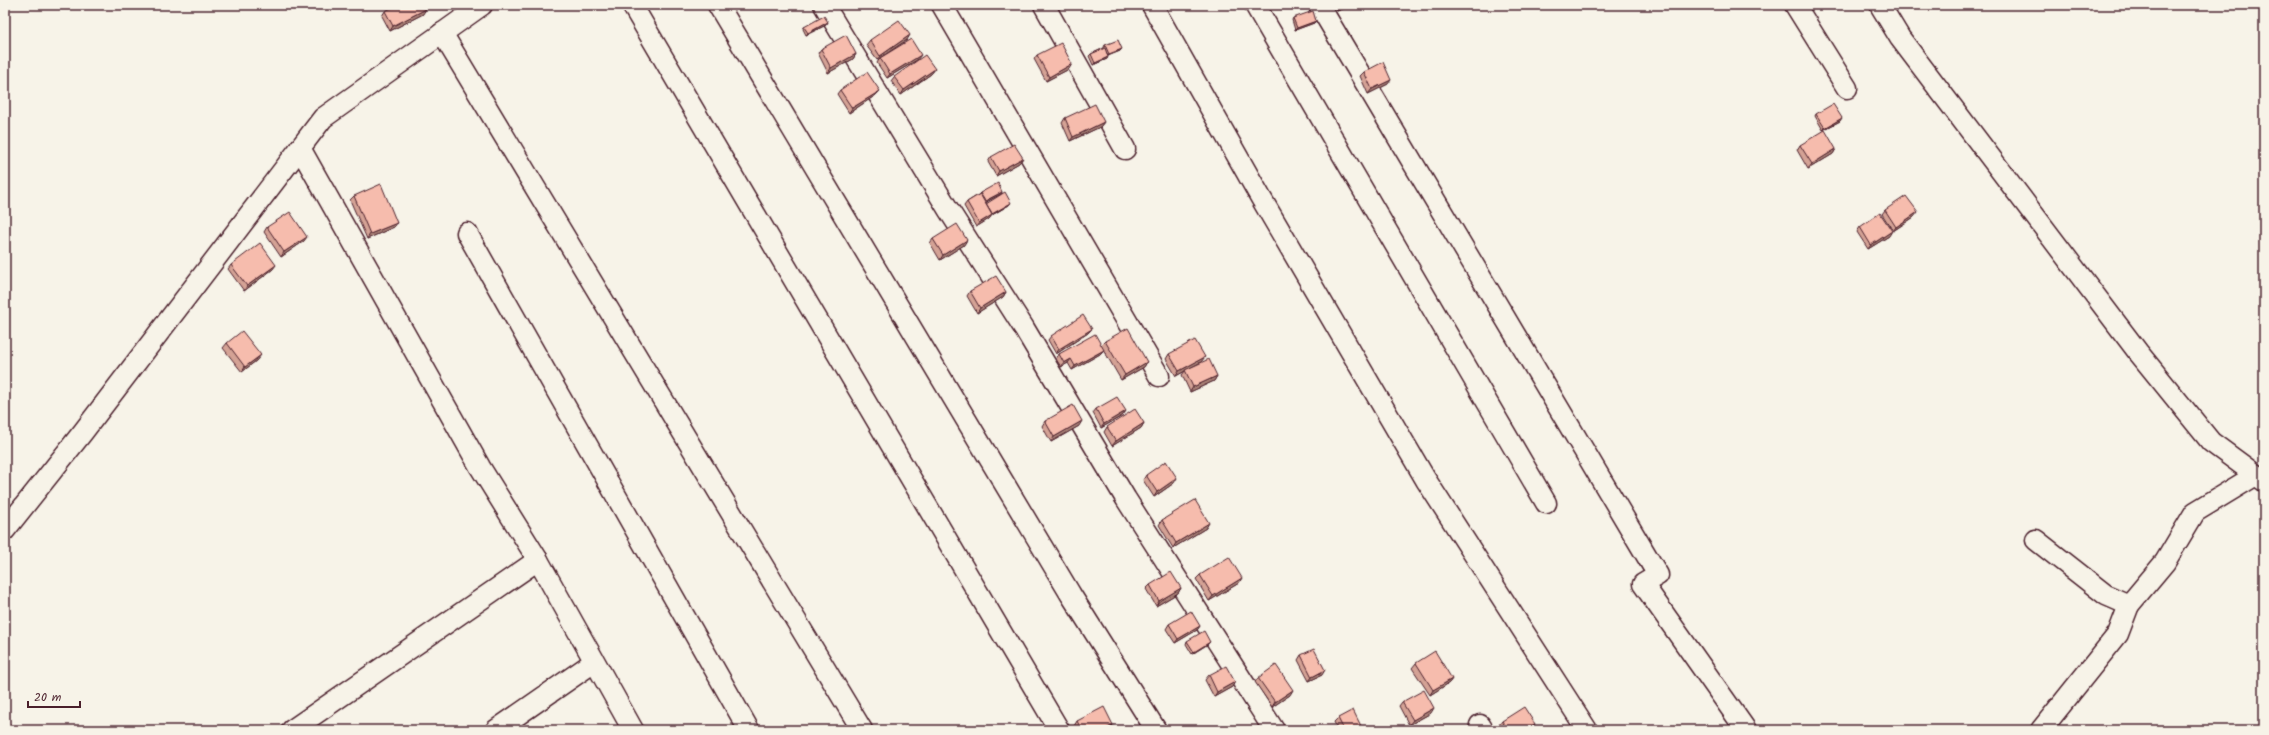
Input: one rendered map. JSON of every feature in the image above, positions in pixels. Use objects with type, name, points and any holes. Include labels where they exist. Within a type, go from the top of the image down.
[{"type":"street","points":[[5,530],[83,432],[323,118],[482,5]]},
{"type":"street","points":[[632,5],[1059,730]]},
{"type":"street","points":[[718,5],[1071,595],[1156,730]]},
{"type":"street","points":[[824,5],[948,209],[1024,328],[1126,499],[1274,730]]},
{"type":"street","points":[[942,5],[1159,376]]},
{"type":"street","points":[[1044,5],[1125,149]]},
{"type":"street","points":[[1152,5],[1261,198],[1426,480],[1587,730]]},
{"type":"street","points":[[1255,5],[1546,503]]},
{"type":"street","points":[[1318,5],[1658,575],[1643,584],[1746,730]]},
{"type":"street","points":[[1795,5],[1847,88]]},
{"type":"street","points":[[1880,5],[1900,38],[2138,352],[2211,442],[2260,478],[2195,512],[2165,562],[2129,605],[2118,634],[2041,730]]},
{"type":"street","points":[[442,33],[862,730]]},
{"type":"street","points":[[300,148],[480,467],[538,560],[633,730]]},
{"type":"street","points":[[467,234],[749,730]]},
{"type":"street","points":[[2036,540],[2106,595],[2129,605]]},
{"type":"street","points":[[292,730],[538,560]]},
{"type":"street","points":[[496,730],[594,662]]},
{"type":"building","points":[[398,5],[424,5],[426,9],[393,26],[385,11]]},
{"type":"building","points":[[1337,5],[1347,5],[1338,9]]},
{"type":"building","points":[[1313,11],[1316,21],[1297,28],[1293,18]]},
{"type":"building","points":[[824,16],[828,22],[808,33],[804,27]]},
{"type":"building","points":[[899,20],[910,35],[880,56],[870,40]]},
{"type":"building","points":[[846,35],[856,54],[831,68],[821,49]]},
{"type":"building","points":[[911,39],[921,55],[890,74],[880,58]]},
{"type":"building","points":[[1118,40],[1122,49],[1109,54],[1105,45]]},
{"type":"building","points":[[1061,43],[1072,64],[1049,77],[1037,55]]},
{"type":"building","points":[[1105,48],[1108,57],[1095,63],[1091,54]]},
{"type":"building","points":[[925,55],[935,69],[904,90],[894,77]]},
{"type":"building","points":[[1383,62],[1391,80],[1372,89],[1364,72]]},
{"type":"building","points":[[867,72],[880,91],[852,108],[840,90]]},
{"type":"building","points":[[1095,104],[1104,122],[1073,137],[1065,118]]},
{"type":"building","points":[[1833,104],[1842,118],[1825,128],[1816,114]]},
{"type":"building","points":[[1825,130],[1836,149],[1812,164],[1800,145]]},
{"type":"building","points":[[1014,144],[1023,158],[999,171],[991,157]]},
{"type":"building","points":[[998,183],[1002,192],[985,201],[980,193]]},
{"type":"building","points":[[381,184],[397,223],[370,234],[354,196]]},
{"type":"building","points":[[1005,192],[1011,203],[992,214],[986,204]]},
{"type":"building","points":[[980,194],[992,215],[979,223],[967,202]]},
{"type":"building","points":[[1906,196],[1918,212],[1896,227],[1885,210]]},
{"type":"building","points":[[290,212],[307,237],[284,252],[267,227]]},
{"type":"building","points":[[1880,213],[1892,231],[1871,245],[1860,227]]},
{"type":"building","points":[[957,224],[967,240],[943,255],[933,239]]},
{"type":"building","points":[[260,243],[276,265],[247,286],[231,265]]},
{"type":"building","points":[[996,276],[1006,292],[980,308],[970,291]]},
{"type":"building","points":[[1083,315],[1092,329],[1059,349],[1051,336]]},
{"type":"building","points":[[1128,328],[1147,362],[1125,375],[1105,341]]},
{"type":"building","points":[[242,331],[261,355],[245,367],[227,343]]},
{"type":"building","points":[[1095,334],[1104,350],[1075,366],[1071,359],[1064,363],[1059,354]]},
{"type":"building","points":[[1195,340],[1205,357],[1179,371],[1169,354]]},
{"type":"building","points":[[1209,359],[1217,376],[1193,387],[1185,370]]},
{"type":"building","points":[[1117,397],[1126,411],[1104,424],[1096,409]]},
{"type":"building","points":[[1073,405],[1082,421],[1054,437],[1045,421]]},
{"type":"building","points":[[1135,409],[1144,423],[1116,441],[1107,427]]},
{"type":"building","points":[[1166,461],[1177,478],[1157,492],[1146,475]]},
{"type":"building","points":[[1195,500],[1209,523],[1176,543],[1162,520]]},
{"type":"building","points":[[1229,557],[1242,578],[1213,596],[1200,575]]},
{"type":"building","points":[[1171,572],[1181,588],[1159,601],[1150,585]]},
{"type":"building","points":[[1191,611],[1200,626],[1178,639],[1169,624]]},
{"type":"building","points":[[1204,631],[1210,642],[1194,652],[1187,641]]},
{"type":"building","points":[[1314,649],[1325,670],[1312,677],[1301,655]]},
{"type":"building","points":[[1435,651],[1452,679],[1433,690],[1416,663]]},
{"type":"building","points":[[1276,665],[1293,690],[1275,702],[1258,678]]},
{"type":"building","points":[[1226,666],[1235,682],[1217,692],[1209,675]]},
{"type":"building","points":[[1424,690],[1434,708],[1413,720],[1402,702]]},
{"type":"building","points":[[1104,707],[1113,725],[1104,730],[1082,730],[1077,721]]},
{"type":"building","points":[[1524,707],[1535,724],[1526,730],[1508,730],[1502,721]]},
{"type":"building","points":[[1353,710],[1363,730],[1344,730],[1338,718]]}]
